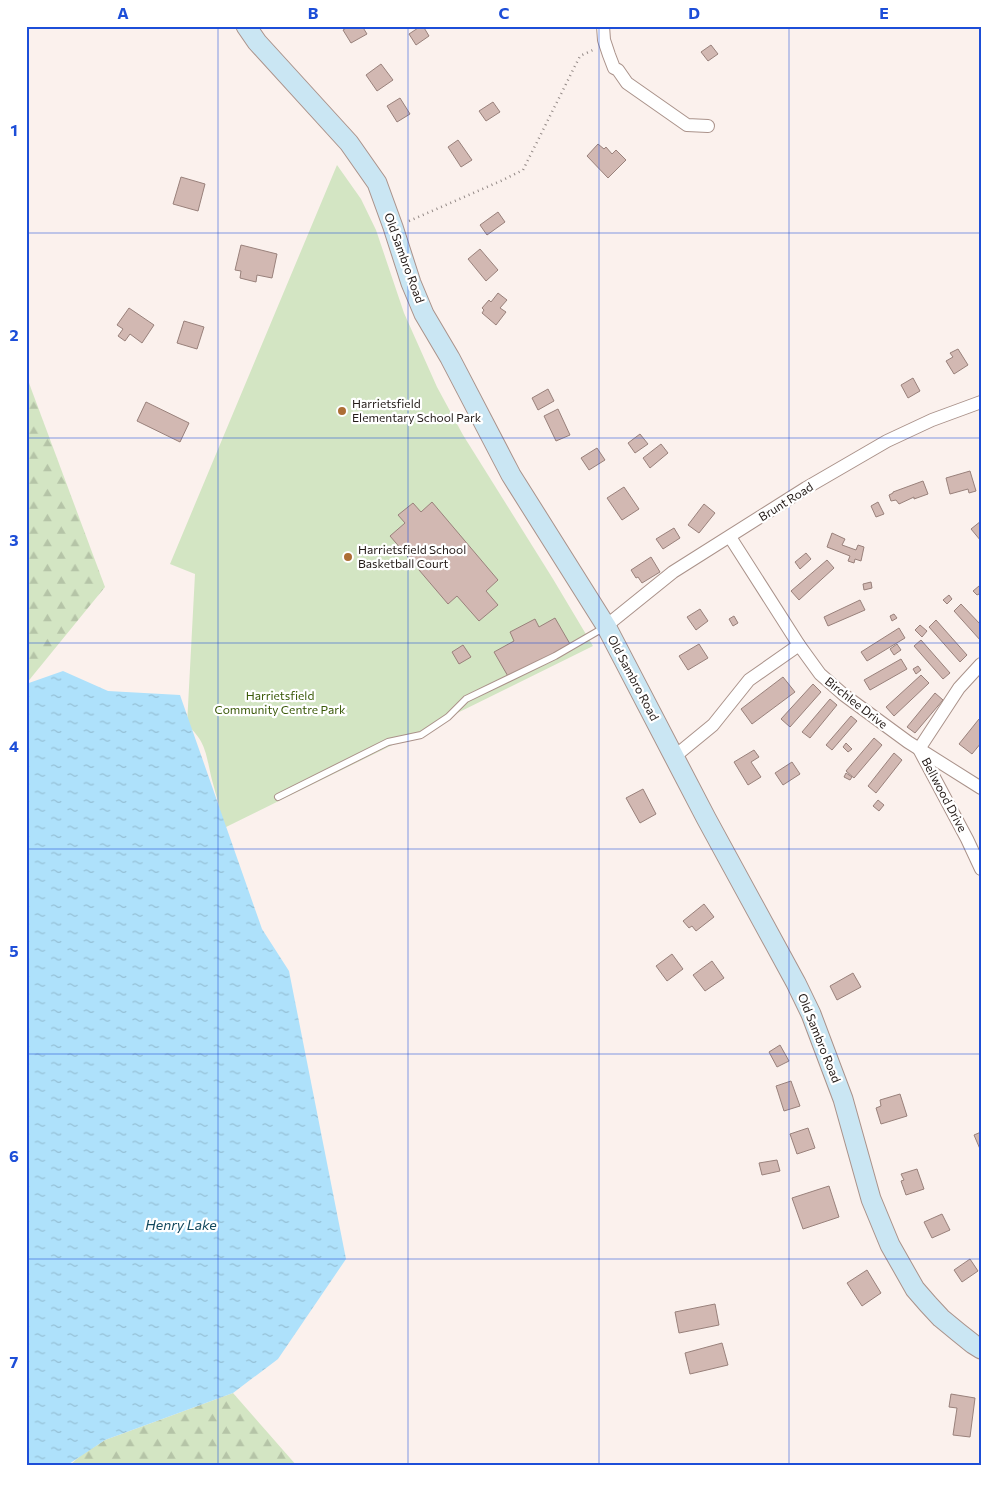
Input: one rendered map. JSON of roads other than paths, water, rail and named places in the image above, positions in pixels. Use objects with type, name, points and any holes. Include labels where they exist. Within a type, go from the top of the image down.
[{"type":"main road","name":"Old Sambro Road","points":[[246,26],[257,42],[349,143],[377,183],[411,283],[424,314],[446,351],[511,475],[606,626],[811,1014],[843,1099],[870,1199],[890,1246],[915,1289],[928,1304],[941,1318],[972,1344],[981,1349]]},
{"type":"street","points":[[603,26],[606,44],[614,68],[626,83],[687,125],[708,126]]},
{"type":"street","name":"Brunt Road","points":[[606,626],[673,572],[806,488],[887,441],[932,420],[981,402]]},
{"type":"street","name":"Birchlee Drive","points":[[730,537],[798,645],[820,674],[833,686],[908,742],[981,788]]},
{"type":"street","points":[[674,757],[713,725],[749,680],[798,645]]},
{"type":"street","points":[[919,749],[959,688],[981,664]]},
{"type":"street","name":"Bellwood Drive","points":[[919,749],[981,869]]},
{"type":"lane","points":[[278,797],[388,742],[421,735],[448,717],[466,700],[556,656],[606,626]]},
{"type":"water","name":"Henry Lake","points":[[63,671],[108,691],[180,695],[262,929],[289,971],[346,1259],[278,1359],[233,1393],[105,1440],[66,1466],[26,1466],[26,684]]},
{"type":"place","name":"Harrietsfield Elementary School Park","points":[[342,411]]},
{"type":"place","name":"Harrietsfield School Basketball Court","points":[[348,557]]},
{"type":"park label","name":"Harrietsfield Community Centre Park","points":[[280,703]]}]
